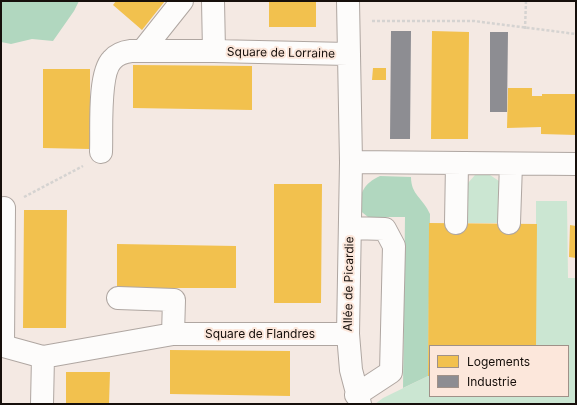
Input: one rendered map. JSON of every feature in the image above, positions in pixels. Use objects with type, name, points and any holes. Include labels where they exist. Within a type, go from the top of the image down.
[{"type":"street","points":[[143,50],[182,1]]},
{"type":"street","name":"Square de Lorraine","points":[[213,1],[214,52]]},
{"type":"street","name":"Allée de Picardie","points":[[348,11],[351,162],[348,334],[351,370],[358,400]]},
{"type":"street","name":"Square de Lorraine","points":[[101,152],[103,75],[111,60],[120,53],[143,50],[348,54]]},
{"type":"street","points":[[351,162],[576,164]]},
{"type":"street","points":[[456,223],[457,164]]},
{"type":"street","points":[[509,223],[511,164]]},
{"type":"street","name":"Square de Flandres","points":[[4,208],[3,346],[43,357],[173,334],[348,334]]},
{"type":"street","points":[[350,228],[385,229],[394,246],[391,372],[358,400]]},
{"type":"street","points":[[118,298],[174,300],[173,334]]},
{"type":"street","points":[[42,404],[43,357]]},
{"type":"path","points":[[525,29],[526,1]]},
{"type":"path","points":[[348,11],[474,20],[525,29],[576,34]]},
{"type":"path","points":[[4,208],[77,171],[101,152]]},
{"type":"green space","points":[[1,1],[79,1],[74,11],[53,41],[32,39],[11,44],[1,42]]},
{"type":"green space","points":[[475,175],[490,175],[499,181],[499,223],[468,223],[468,183]]},
{"type":"green space","points":[[380,176],[411,177],[415,192],[430,214],[428,376],[403,388],[405,217],[368,217],[358,209],[360,198],[366,185]]},
{"type":"green space","points":[[536,201],[567,201],[568,278],[576,278],[576,404],[375,404],[383,398],[428,376],[429,397],[569,397],[569,345],[536,345]]},
{"type":"building: Logements","points":[[116,1],[165,1],[142,30],[113,5]]},
{"type":"building: Logements","points":[[269,1],[316,1],[316,27],[269,27]]},
{"type":"building: Logements","points":[[432,31],[469,32],[468,139],[431,139]]},
{"type":"building: Logements","points":[[133,65],[252,66],[252,110],[133,108]]},
{"type":"building: Logements","points":[[373,68],[386,68],[386,80],[372,80]]},
{"type":"building: Logements","points":[[43,69],[90,69],[90,149],[43,148]]},
{"type":"building: Logements","points":[[508,88],[532,88],[532,96],[542,96],[542,94],[576,94],[576,135],[541,134],[541,127],[507,128]]},
{"type":"building: Logements","points":[[274,184],[322,184],[321,303],[274,303]]},
{"type":"building: Logements","points":[[24,210],[67,210],[66,328],[23,328]]},
{"type":"building: Logements","points":[[429,223],[537,224],[536,345],[429,345],[428,376]]},
{"type":"building: Logements","points":[[570,225],[576,226],[576,258],[569,257]]},
{"type":"building: Logements","points":[[117,244],[236,246],[236,288],[117,288]]},
{"type":"building: Logements","points":[[170,350],[290,351],[290,396],[170,394]]},
{"type":"building: Logements","points":[[66,372],[110,372],[109,404],[66,404]]},
{"type":"building: Industrie","points":[[391,31],[411,31],[410,139],[390,139]]},
{"type":"building: Industrie","points":[[490,32],[508,32],[507,112],[490,112]]}]
